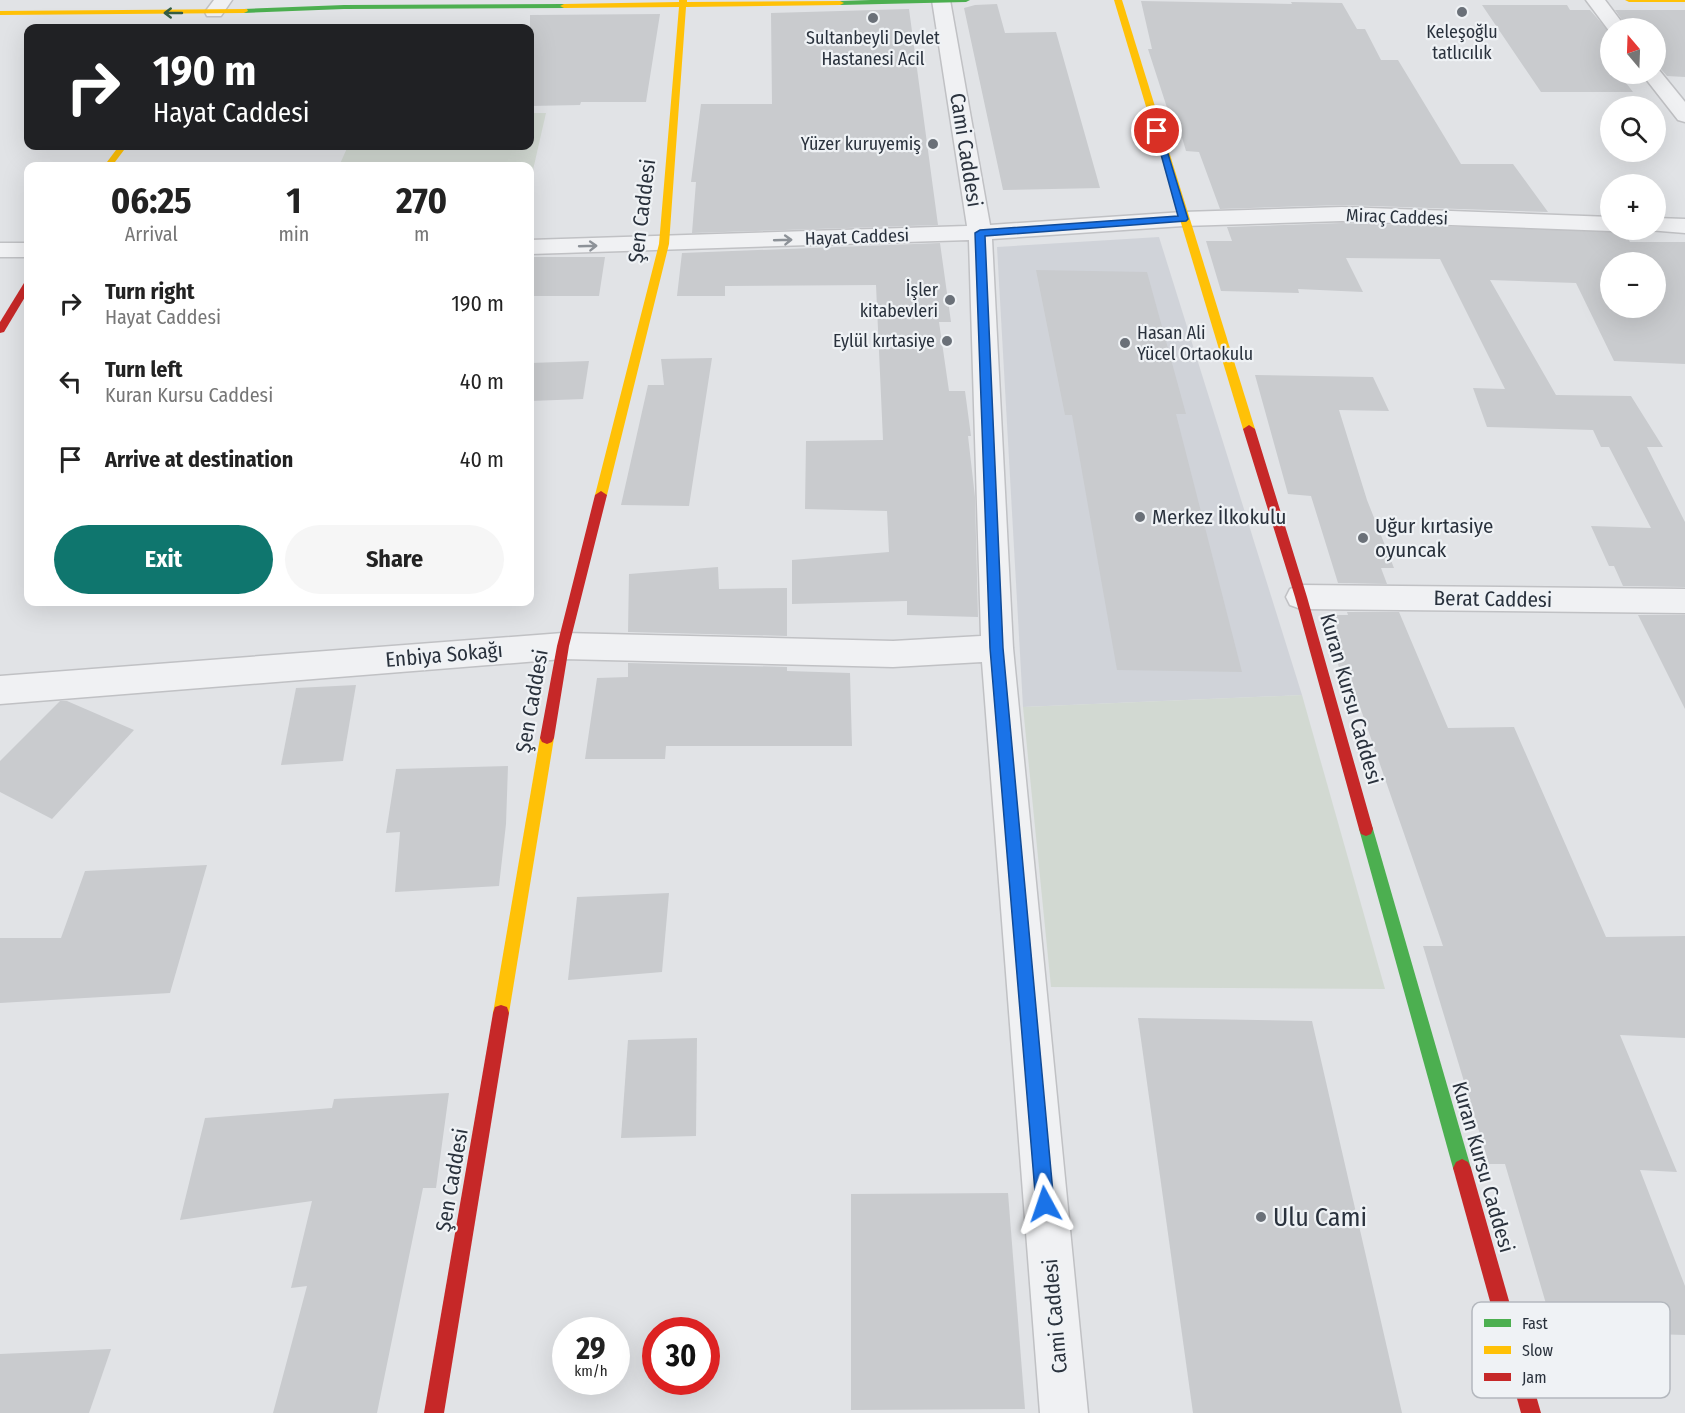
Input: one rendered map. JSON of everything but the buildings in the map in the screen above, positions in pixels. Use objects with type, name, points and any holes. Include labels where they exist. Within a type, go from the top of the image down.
[{"type":"street","name":"Cami Caddesi","points":[[941,0],[980,233],[997,648],[1064,1413]]},
{"type":"street","points":[[0,13],[218,6],[344,7],[966,0]]},
{"type":"street","name":"Kuran Kursu Caddesi","points":[[1118,0],[1300,597],[1500,1302]]},
{"type":"street","points":[[1595,0],[1609,18]]},
{"type":"street","points":[[1629,0],[1685,0]]},
{"type":"street","name":"Şen Caddesi","points":[[434,1413],[563,646],[663,244],[683,3]]},
{"type":"street","points":[[206,24],[218,6]]},
{"type":"street","points":[[1660,84],[1685,116]]},
{"type":"street","name":"Miraç Caddesi","points":[[1183,219],[1342,214],[1600,224]]},
{"type":"street","name":"Hayat Caddesi","points":[[534,247],[980,233],[1183,219]]},
{"type":"street","points":[[1666,225],[1685,226]]},
{"type":"street","points":[[0,250],[24,250]]},
{"type":"street","points":[[0,330],[24,291]]},
{"type":"street","name":"Berat Caddesi","points":[[1300,597],[1685,601]]},
{"type":"street","name":"Enbiya Sokağı","points":[[0,690],[563,646],[893,654],[997,648]]},
{"type":"street","name":"Kuran Kursu Caddesi","points":[[1527,1398],[1531,1413]]},
{"type":"shaded area","points":[[534,113],[546,113],[534,166],[534,162],[341,162],[346,150],[534,150]]},
{"type":"shaded area","points":[[1159,237],[1302,695],[1023,707],[997,247]]},
{"type":"shaded area","points":[[1302,695],[1385,989],[1051,987],[1023,707]]},
{"type":"traffic: fast","points":[[840,3],[966,0]]},
{"type":"traffic: fast","points":[[244,11],[344,7],[564,6]]},
{"type":"traffic: fast","points":[[1366,829],[1462,1168]]},
{"type":"traffic: slow","points":[[601,495],[664,244],[683,0]]},
{"type":"traffic: slow","points":[[1118,0],[1249,429]]},
{"type":"traffic: slow","points":[[1629,0],[1685,0]]},
{"type":"traffic: slow","points":[[564,6],[840,3]]},
{"type":"traffic: slow","points":[[0,13],[244,11]]},
{"type":"traffic: slow","points":[[111,162],[120,150]]},
{"type":"traffic: slow","points":[[501,1013],[547,738]]},
{"type":"traffic: jam","points":[[0,330],[24,291]]},
{"type":"traffic: jam","points":[[1249,429],[1301,597],[1366,829]]},
{"type":"traffic: jam","points":[[547,738],[563,646],[601,495]]},
{"type":"traffic: jam","points":[[434,1413],[501,1013]]},
{"type":"traffic: jam","points":[[1462,1168],[1500,1302]]},
{"type":"traffic: jam","points":[[1527,1398],[1531,1413]]},
{"type":"place","name":"Keleşoğlu tatlıcılık","points":[[1462,12]]},
{"type":"place","name":"Sultanbeyli Devlet Hastanesi Acil","points":[[873,18]]},
{"type":"place","name":"Yüzer kuruyemiş","points":[[933,144]]},
{"type":"place","name":"İşler kitabevleri","points":[[950,300]]},
{"type":"place","name":"Eylül kırtasiye","points":[[947,341]]},
{"type":"place","name":"Hasan Ali Yücel Ortaokulu","points":[[1125,343]]},
{"type":"place","name":"Merkez İlkokulu","points":[[1140,517]]},
{"type":"place","name":"Uğur kırtasiye oyuncak","points":[[1363,538]]},
{"type":"place","name":"Ulu Cami","points":[[1261,1217]]},
{"type":"route","points":[[1045,1204],[997,648],[980,233],[1183,219],[1157,131]]}]
